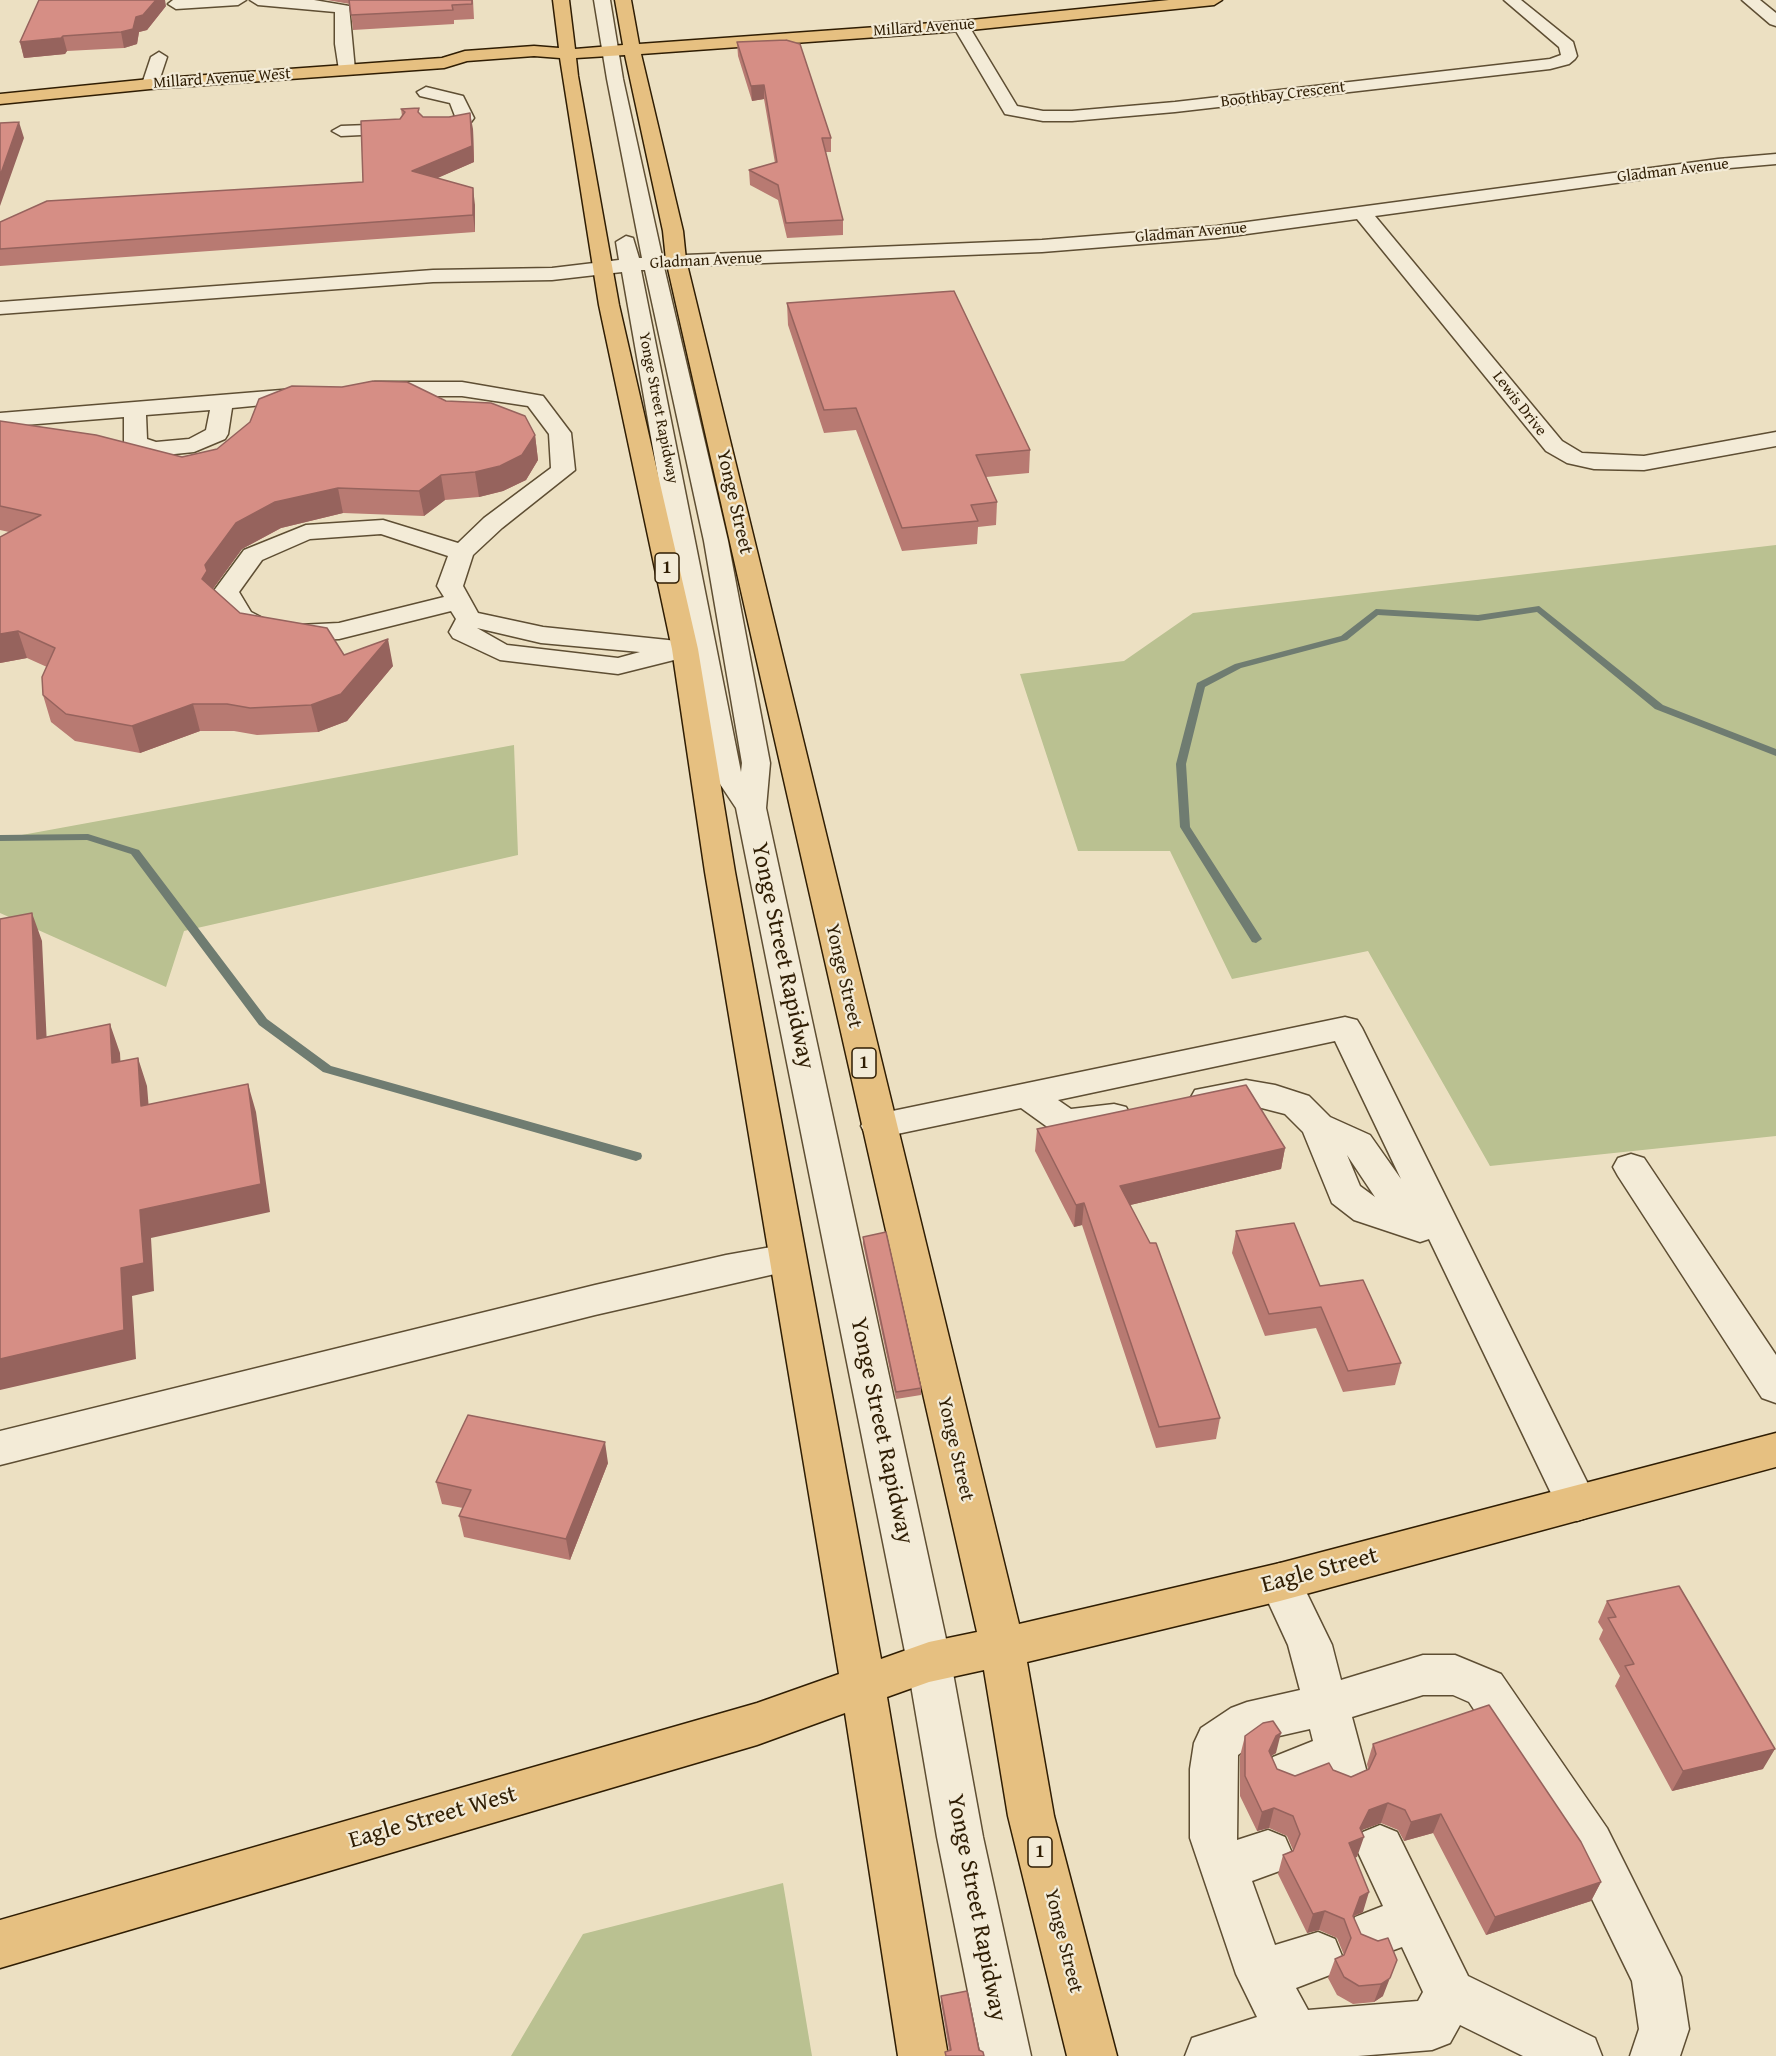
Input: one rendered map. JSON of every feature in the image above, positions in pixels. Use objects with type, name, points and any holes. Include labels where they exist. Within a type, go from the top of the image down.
[{"type":"main road","name":"1","points":[[561,0],[602,267],[685,649],[720,872],[862,1684],[923,2056]]},
{"type":"main road","name":"Yonge Street","points":[[623,0],[634,49],[636,72],[673,231],[676,260],[1002,1645],[1031,1816],[1092,2056]]},
{"type":"main road","name":"Millard Avenue","points":[[634,49],[961,26],[1214,0]]},
{"type":"main road","name":"Millard Avenue West","points":[[0,99],[150,84],[348,69],[444,63],[465,67],[535,62],[569,54],[634,49]]},
{"type":"main road","name":"Eagle Street","points":[[862,1684],[928,1662],[1002,1645],[1086,1630],[1280,1582],[1776,1450]]},
{"type":"main road","name":"Eagle Street West","points":[[0,1944],[757,1724],[862,1684]]},
{"type":"street","points":[[176,4],[238,0]]},
{"type":"street","points":[[258,0],[297,2],[343,9],[343,44],[348,69]]},
{"type":"street","name":"Yonge Street Rapidway","points":[[582,0],[602,51],[653,262],[716,541],[756,763],[751,808],[928,1662],[960,1837],[1006,2056]]},
{"type":"street","name":"Yonge Street Rapidway","points":[[602,0],[602,51],[621,215],[630,264],[724,769],[751,808]]},
{"type":"street","name":"Boothbay Crescent","points":[[961,26],[1011,110],[1043,116],[1072,116],[1175,107],[1550,64],[1563,61],[1569,56],[1568,45],[1512,0]]},
{"type":"street","points":[[1750,0],[1776,21]]},
{"type":"street","points":[[150,84],[159,57]]},
{"type":"street","points":[[426,92],[458,100],[465,118],[451,126],[431,127]]},
{"type":"street","points":[[341,131],[396,129]]},
{"type":"street","name":"Gladman Avenue","points":[[0,308],[433,276],[552,274],[676,260],[1042,246],[1217,232],[1776,159]]},
{"type":"street","name":"Lewis Drive","points":[[1362,213],[1554,446],[1575,458],[1594,462],[1644,463],[1776,439]]},
{"type":"street","points":[[350,391],[384,388],[462,389],[535,401],[560,433],[562,470],[493,523],[462,552],[450,586],[464,610],[462,632],[500,652],[578,663],[618,666],[685,649]]},
{"type":"street","points":[[0,420],[327,393]]},
{"type":"street","points":[[135,409],[136,443],[154,448],[194,446],[217,435],[222,402]]},
{"type":"street","points":[[462,552],[383,526],[306,532],[253,555],[226,592],[241,617],[274,634],[339,631],[464,610]]},
{"type":"street","points":[[878,1126],[1345,1028],[1577,1504]]},
{"type":"street","points":[[1177,1105],[1246,1092],[1275,1097],[1297,1105],[1318,1126],[1345,1194],[1367,1210],[1406,1221],[1450,1243]]},
{"type":"street","points":[[1026,1095],[1065,1122],[1143,1111]]},
{"type":"street","points":[[1631,1167],[1776,1387]]},
{"type":"street","points":[[0,1448],[606,1297],[788,1258]]},
{"type":"street","points":[[1280,1582],[1310,1645],[1342,1763],[1289,1772]]},
{"type":"street","points":[[1450,1994],[1432,2025],[1252,2048],[1261,1974],[1213,1838],[1225,1797],[1212,1769],[1217,1743],[1247,1724],[1326,1705],[1423,1675],[1455,1675],[1485,1688],[1590,1844],[1656,1977],[1664,2029],[1655,2056]]},
{"type":"street","points":[[1380,1848],[1393,1926],[1450,1994],[1577,2056]]},
{"type":"street","points":[[1223,1867],[1268,1853]]},
{"type":"street","points":[[1261,1974],[1318,1956]]},
{"type":"green space","points":[[1776,545],[1776,1136],[1490,1166],[1368,951],[1232,979],[1170,851],[1078,851],[1020,674],[1124,661],[1193,613]]},
{"type":"green space","points":[[514,745],[518,855],[184,931],[166,987],[0,913],[0,839]]},
{"type":"green space","points":[[783,1883],[812,2056],[511,2056],[583,1934]]},
{"type":"building","points":[[39,0],[156,0],[143,15],[136,17],[133,29],[20,42]]},
{"type":"building","points":[[349,0],[472,0],[472,4],[452,5],[453,10],[351,15]]},
{"type":"building","points":[[786,40],[800,44],[831,138],[822,138],[843,220],[786,223],[778,185],[749,170],[777,162],[764,85],[751,86],[737,42]]},
{"type":"building","points":[[419,108],[418,112],[423,117],[449,117],[470,113],[472,146],[412,171],[473,188],[473,215],[0,249],[0,222],[47,201],[363,182],[361,121],[400,119],[405,112],[401,109]]},
{"type":"building","points":[[19,122],[0,176],[0,123]]},
{"type":"building","points":[[954,291],[1030,450],[976,455],[997,502],[971,505],[978,521],[902,528],[856,408],[824,410],[787,303]]},
{"type":"building","points":[[373,381],[407,382],[446,401],[491,403],[525,416],[535,435],[522,455],[500,466],[475,472],[441,475],[419,491],[338,488],[275,502],[236,523],[205,565],[207,571],[202,579],[240,613],[327,628],[344,655],[388,639],[341,694],[311,705],[250,708],[227,704],[193,704],[132,726],[66,714],[43,695],[42,677],[55,648],[18,631],[0,634],[0,537],[41,515],[0,506],[0,421],[96,435],[182,457],[217,449],[250,422],[259,399],[292,386],[342,387]]},
{"type":"building","points":[[32,913],[37,1039],[110,1024],[112,1063],[138,1058],[141,1106],[248,1084],[261,1184],[140,1210],[144,1263],[121,1268],[124,1330],[0,1359],[0,919]]},
{"type":"building","points":[[1246,1085],[1285,1148],[1120,1186],[1150,1243],[1156,1243],[1220,1418],[1159,1427],[1084,1203],[1076,1205],[1037,1129]]},
{"type":"building","points":[[1294,1223],[1320,1286],[1363,1280],[1401,1363],[1348,1371],[1321,1307],[1269,1314],[1236,1231]]},
{"type":"building","points":[[886,1232],[921,1388],[896,1392],[863,1237]]},
{"type":"building","points":[[468,1415],[605,1442],[566,1539],[459,1516],[471,1490],[436,1482]]},
{"type":"building","points":[[1679,1586],[1775,1749],[1683,1771],[1625,1666],[1634,1664],[1608,1618],[1616,1617],[1607,1601]]},
{"type":"building","points":[[1489,1705],[1581,1842],[1601,1882],[1495,1917],[1441,1814],[1411,1822],[1405,1810],[1388,1803],[1369,1810],[1360,1828],[1364,1837],[1349,1843],[1369,1892],[1360,1897],[1353,1916],[1361,1934],[1378,1941],[1388,1938],[1397,1960],[1390,1978],[1381,1984],[1359,1986],[1344,1977],[1335,1959],[1344,1955],[1351,1938],[1344,1919],[1325,1911],[1313,1914],[1283,1855],[1293,1851],[1300,1834],[1293,1816],[1274,1808],[1262,1812],[1245,1776],[1245,1736],[1263,1723],[1273,1721],[1281,1733],[1276,1736],[1269,1751],[1277,1769],[1295,1776],[1329,1763],[1333,1770],[1351,1777],[1369,1769],[1376,1754],[1373,1744]]},
{"type":"building","points":[[967,1991],[979,2050],[984,2056],[946,2056],[945,2052],[951,2050],[941,1996]]},
{"type":"waterway","points":[[1256,939],[1185,827],[1181,764],[1200,685],[1238,666],[1344,638],[1376,612],[1478,618],[1539,609],[1659,707],[1776,753]]},
{"type":"waterway","points":[[0,838],[88,837],[135,852],[263,1022],[327,1069],[636,1156]]}]
